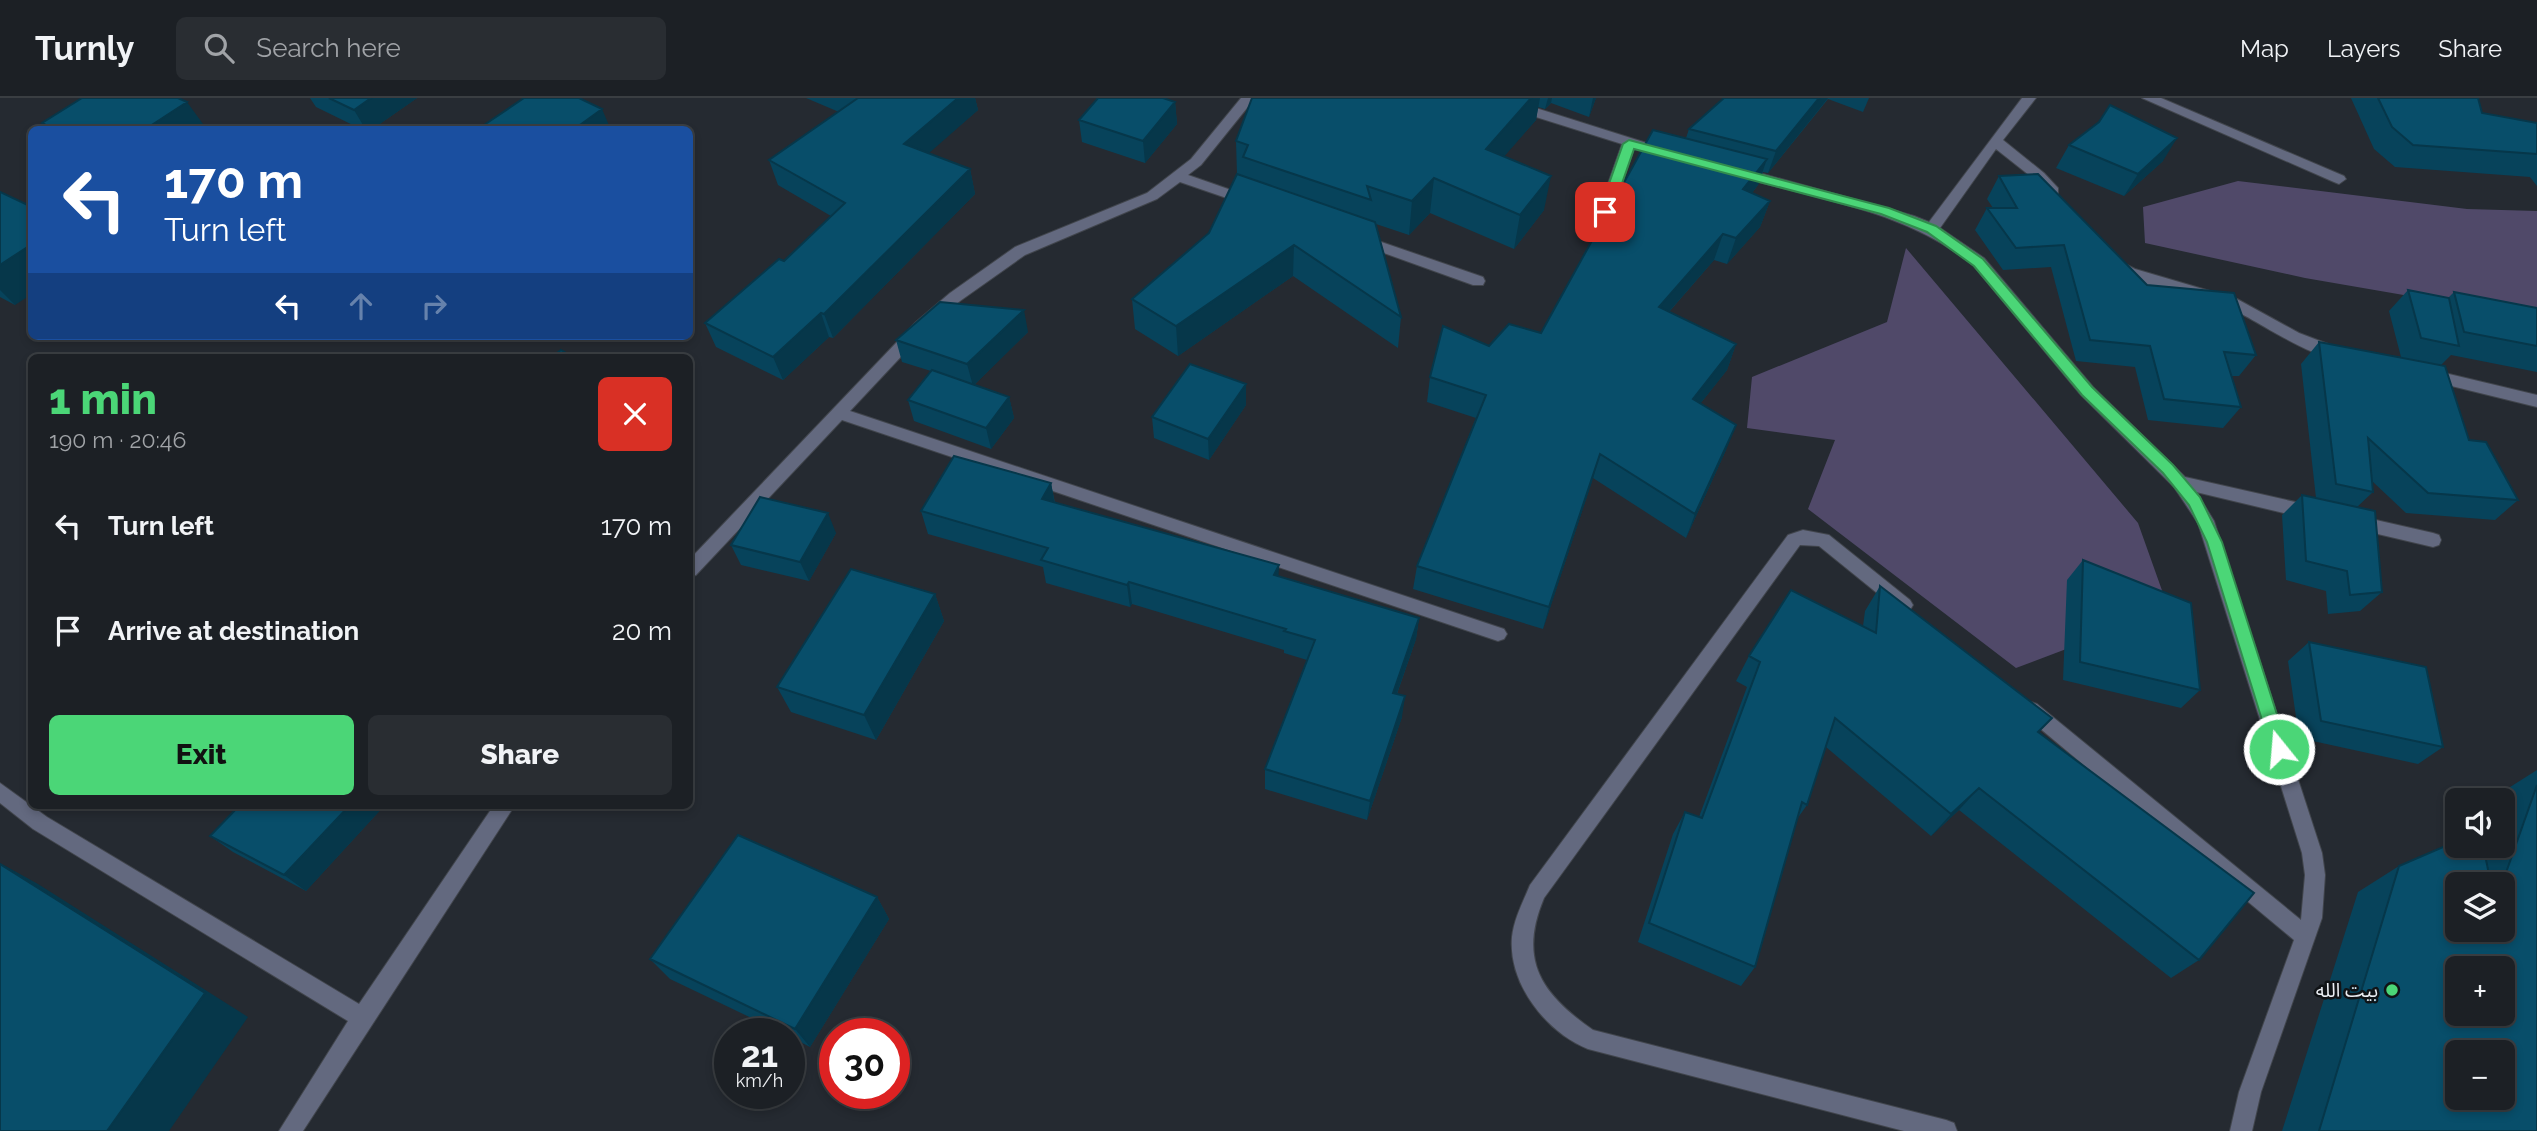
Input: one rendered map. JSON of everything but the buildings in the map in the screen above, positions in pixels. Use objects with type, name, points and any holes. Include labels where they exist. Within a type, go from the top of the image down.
[{"type":"street","points":[[693,567],[921,326],[990,270],[1020,251],[1152,196],[1180,177],[1196,162],[1248,98]]},
{"type":"street","points":[[1932,229],[2029,98]]},
{"type":"street","points":[[2149,98],[2339,179]]},
{"type":"street","points":[[1501,100],[1629,144],[1681,157]]},
{"type":"street","points":[[1995,141],[2039,176],[2064,204]]},
{"type":"street","points":[[1605,212],[1629,144]]},
{"type":"street","points":[[1719,168],[1885,211],[1932,229],[1949,239],[1979,262],[2087,391],[2180,482],[2206,521],[2215,542],[2312,853],[2315,896],[2312,918],[2250,1092],[2241,1131]]},
{"type":"street","points":[[1180,177],[1258,204]]},
{"type":"street","points":[[1349,236],[1478,281]]},
{"type":"street","points":[[2106,255],[2130,273],[2223,300],[2317,348],[2353,358]]},
{"type":"street","points":[[2419,373],[2537,401]]},
{"type":"street","points":[[839,413],[1498,634]]},
{"type":"street","points":[[2180,482],[2433,540]]},
{"type":"street","points":[[1918,617],[1823,540],[1803,537],[1794,540],[1537,892],[1525,915],[1520,942],[1526,971],[1539,998],[1561,1022],[1588,1039],[1946,1131]]},
{"type":"street","points":[[2015,697],[2306,937]]},
{"type":"street","points":[[0,793],[40,823],[362,1018]]},
{"type":"street","points":[[290,1131],[502,809]]},
{"type":"shaded area","points":[[2238,181],[2467,209],[2537,211],[2537,318],[2305,278],[2145,243],[2143,207]]},
{"type":"shaded area","points":[[1906,248],[2138,523],[2169,610],[2016,668],[1808,509],[1835,440],[1747,428],[1752,377],[1887,322]]},
{"type":"place","name":"بيت الله","points":[[2392,990]]},
{"type":"route","points":[[1605,212],[1629,144],[1885,211],[1932,229],[1965,250],[1979,262],[2087,391],[2168,469],[2195,501],[2215,542],[2279,749]]}]
